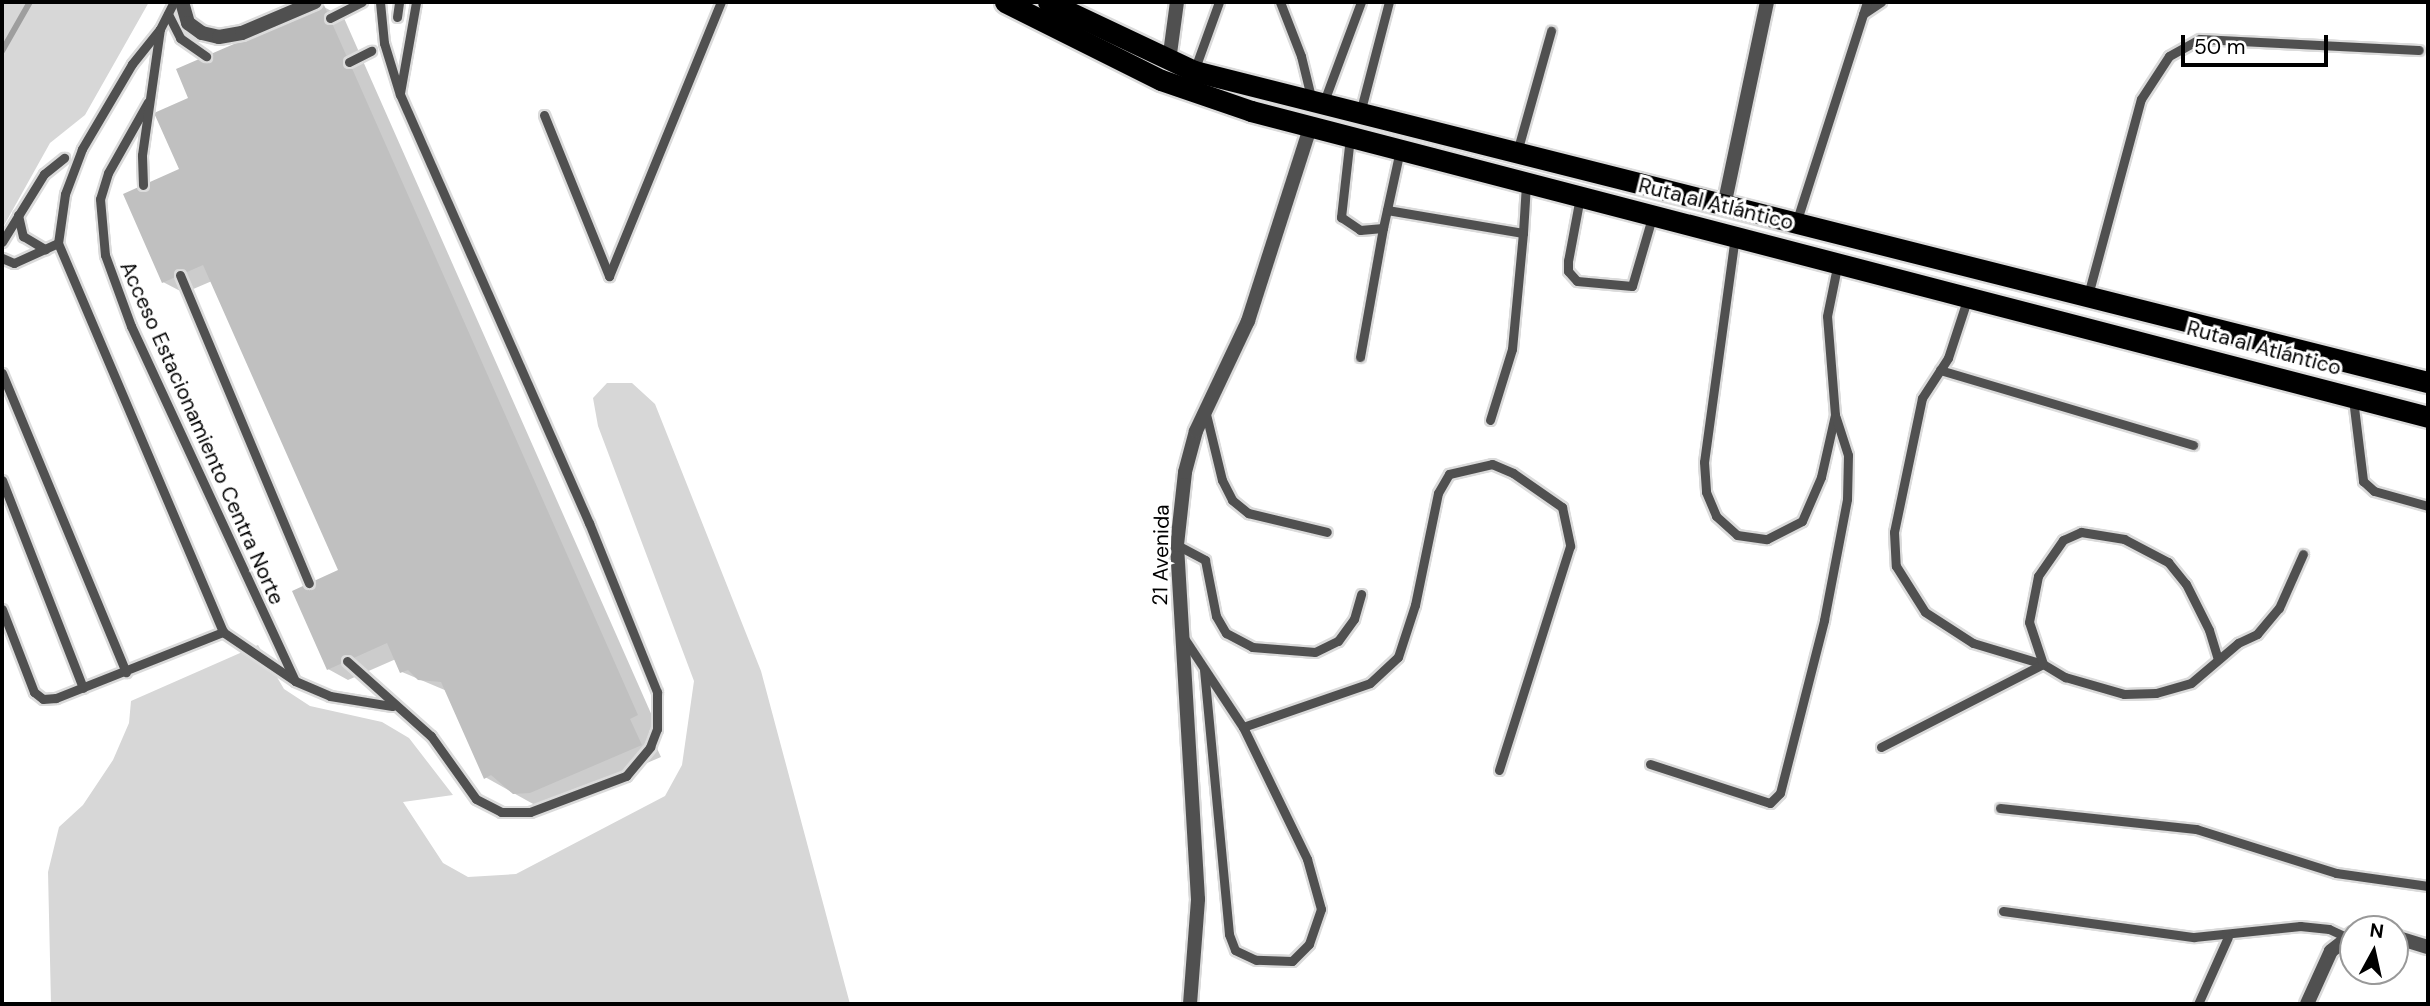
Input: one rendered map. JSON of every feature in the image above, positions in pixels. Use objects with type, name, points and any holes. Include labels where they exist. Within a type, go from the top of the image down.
[{"type":"highway","name":"Ruta al Atlántico","points":[[1004,2],[1161,80],[1310,128],[1736,234],[2428,417]]},
{"type":"highway","name":"Ruta al Atlántico","points":[[1048,2],[1194,71],[2428,382]]},
{"type":"highway","points":[[2315,388],[2330,374],[2329,355]]},
{"type":"highway","points":[[2353,397],[2353,379],[2366,365]]},
{"type":"street","points":[[181,2],[188,23],[202,33],[219,37],[242,33],[315,2]]},
{"type":"street","points":[[1169,61],[1177,2]]},
{"type":"street","points":[[1724,206],[1766,2]]},
{"type":"street","name":"21 Avenida","points":[[1190,1004],[1198,899],[1177,545],[1185,472],[1205,412],[1248,321],[1310,128]]},
{"type":"street","points":[[2409,941],[2428,947]]},
{"type":"street","points":[[2307,1004],[2331,950],[2339,944]]},
{"type":"lane","points":[[174,2],[160,29],[132,64],[82,149],[65,194],[58,243],[223,632],[295,681],[330,696],[394,706]]},
{"type":"lane","points":[[330,18],[362,2]]},
{"type":"lane","points":[[347,661],[394,706],[431,736],[476,799],[516,814],[626,776],[650,747],[659,710],[657,692],[589,523],[400,95],[384,43],[380,2]]},
{"type":"lane","points":[[397,17],[399,2]]},
{"type":"lane","points":[[400,95],[415,2]]},
{"type":"lane","points":[[544,115],[609,276],[721,2]]},
{"type":"lane","points":[[1194,71],[1219,2]]},
{"type":"lane","points":[[1280,2],[1318,104]]},
{"type":"lane","points":[[1318,104],[1361,2]]},
{"type":"lane","points":[[1360,115],[1389,2]]},
{"type":"lane","points":[[1796,223],[1867,2]]},
{"type":"lane","points":[[1863,14],[1881,2]]},
{"type":"lane","points":[[168,13],[180,38],[206,56]]},
{"type":"lane","points":[[143,185],[148,102],[160,29]]},
{"type":"lane","points":[[1517,153],[1551,31]]},
{"type":"lane","points":[[2088,295],[2141,99],[2169,57],[2200,39],[2419,50]]},
{"type":"lane","points":[[349,62],[371,51]]},
{"type":"lane","name":"Acceso Estacionamiento Centra Norte","points":[[148,102],[108,173],[100,198],[105,255],[131,326],[295,681]]},
{"type":"lane","points":[[1350,137],[1340,217],[1360,230],[1383,228]]},
{"type":"lane","points":[[1360,357],[1400,150]]},
{"type":"lane","points":[[2,242],[49,167],[64,158]]},
{"type":"lane","points":[[1490,420],[1512,349],[1527,181]]},
{"type":"lane","points":[[1580,195],[1568,261],[1568,271],[1577,281],[1632,286],[1653,213]]},
{"type":"lane","points":[[1387,210],[1523,233]]},
{"type":"lane","points":[[18,215],[23,236],[45,249]]},
{"type":"lane","points":[[1736,234],[1704,462],[1706,492],[1716,516],[1737,535],[1767,539],[1802,522],[1821,477],[1835,415]]},
{"type":"lane","points":[[2,258],[15,263],[58,243]]},
{"type":"lane","points":[[1650,764],[1770,803],[1780,793],[1824,620],[1847,499],[1848,455],[1835,415],[1827,316],[1838,261]]},
{"type":"lane","points":[[180,275],[309,583]]},
{"type":"lane","points":[[1969,295],[1954,345],[1922,398],[1894,533],[1896,566],[1925,612],[1973,643],[2043,664],[2065,677],[2124,694],[2156,693],[2191,683],[2264,625],[2278,608],[2302,554]]},
{"type":"lane","points":[[1940,370],[2193,445]]},
{"type":"lane","points":[[2,373],[125,671]]},
{"type":"lane","points":[[2353,397],[2363,481],[2374,491],[2428,506]]},
{"type":"lane","points":[[1205,412],[1222,480],[1232,500],[1248,513],[1327,532]]},
{"type":"lane","points":[[1243,727],[1370,683],[1398,657],[1415,605],[1438,494],[1449,474],[1492,464],[1562,507],[1570,546],[1499,770]]},
{"type":"lane","points":[[2,480],[83,688]]},
{"type":"lane","points":[[2043,664],[2029,622],[2038,576],[2063,540],[2081,532],[2124,539],[2168,562],[2186,584],[2218,659]]},
{"type":"lane","points":[[1177,545],[1205,560],[1216,616],[1226,633],[1252,647],[1315,652],[1338,642],[1354,619],[1361,594]]},
{"type":"lane","points":[[2,609],[34,692],[43,699],[57,698],[223,632]]},
{"type":"lane","points":[[1181,634],[1243,727],[1307,859],[1321,909],[1309,944],[1292,961],[1256,960],[1235,950],[1229,934],[1204,670]]},
{"type":"lane","points":[[1881,747],[2043,664]]},
{"type":"lane","points":[[2000,808],[2196,828],[2336,873],[2428,886]]},
{"type":"lane","points":[[2003,911],[2194,937],[2228,937],[2300,926],[2339,932]]},
{"type":"lane","points":[[2198,1004],[2228,937]]},
{"type":"shaded area","points":[[2,2],[149,2],[85,115],[50,143],[2,229]]},
{"type":"shaded area","points":[[607,383],[632,383],[655,404],[761,671],[850,1004],[51,1004],[48,872],[59,827],[83,805],[113,760],[129,723],[131,701],[258,645],[284,689],[310,706],[382,722],[409,738],[453,795],[403,802],[443,863],[468,877],[516,874],[665,796],[682,765],[694,681],[598,426],[593,398]]},
{"type":"building","points":[[324,5],[638,715],[630,719],[642,745],[530,793],[513,794],[491,775],[484,779],[441,682],[418,680],[408,670],[400,673],[387,643],[327,670],[292,591],[338,570],[203,265],[162,283],[123,194],[179,169],[154,113],[188,98],[176,69]]},
{"type":"waterway","points":[[2,51],[30,2]]}]
